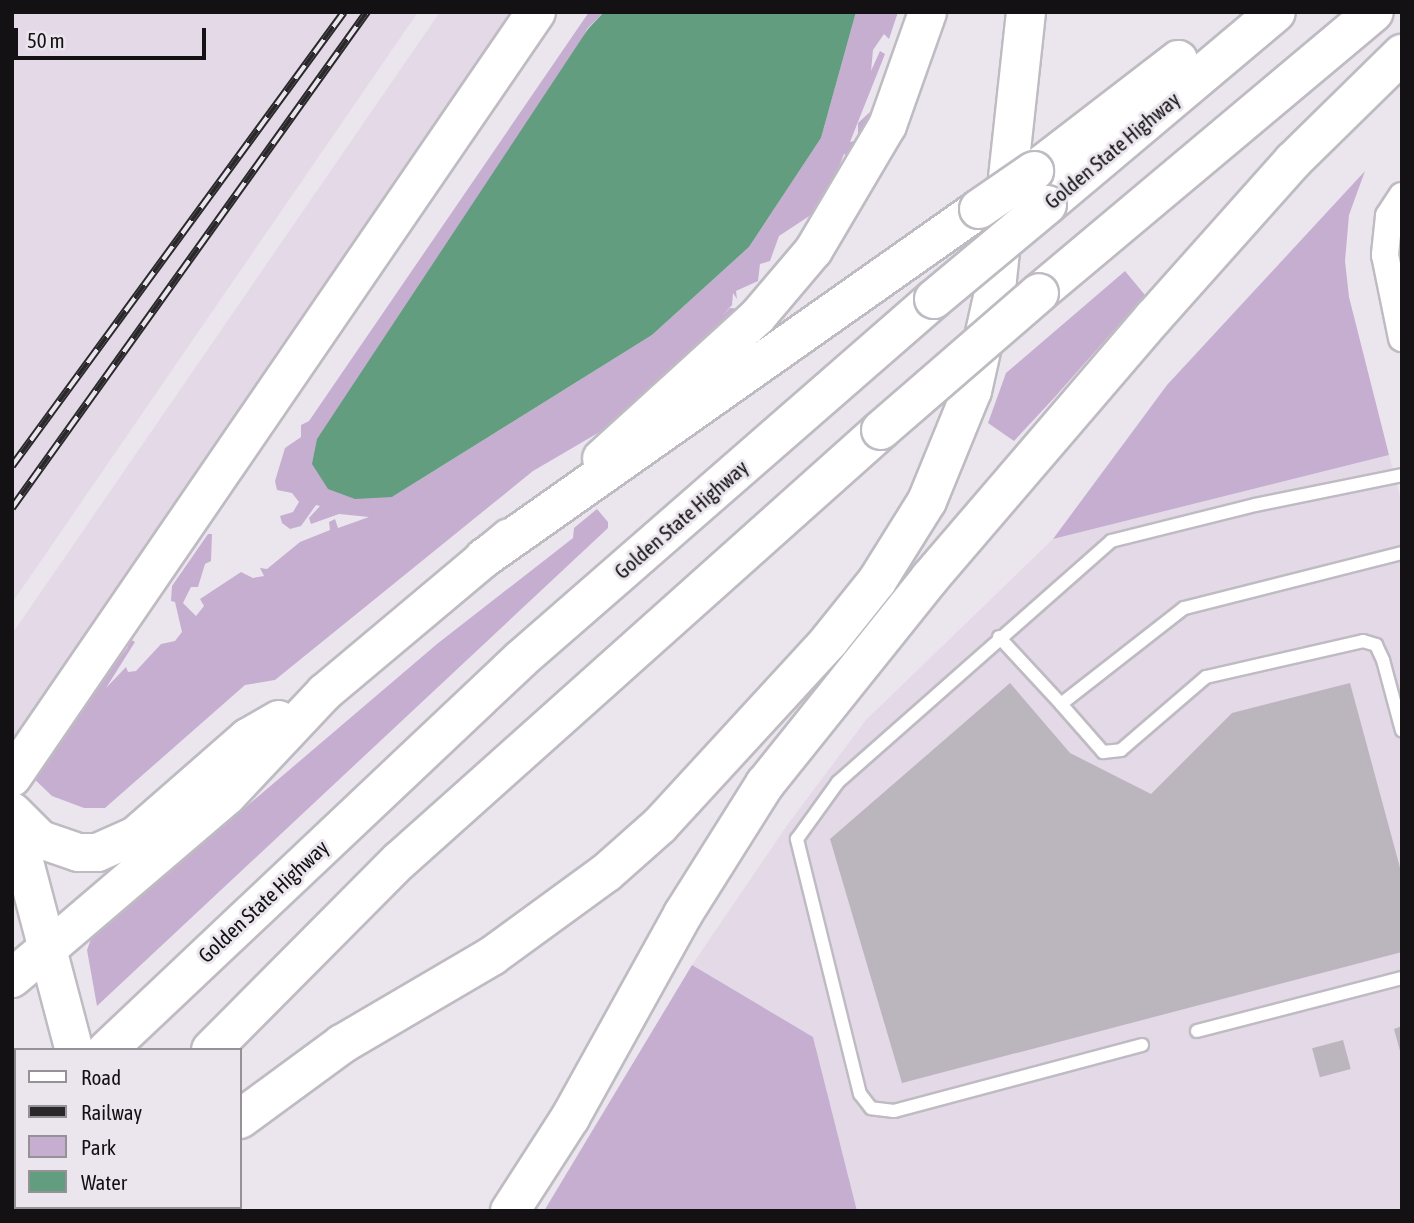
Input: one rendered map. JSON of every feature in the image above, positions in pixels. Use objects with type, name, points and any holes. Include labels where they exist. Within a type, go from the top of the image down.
[{"type":"highway","points":[[12,777],[536,12]]},
{"type":"highway","points":[[242,1118],[342,1044],[492,956],[606,873],[677,805],[829,641],[877,581],[927,501],[971,391],[997,279],[1027,12]]},
{"type":"highway","points":[[484,558],[979,209],[1040,188],[1098,126],[1237,12]]},
{"type":"highway","name":"Golden State Highway","points":[[109,1048],[522,659],[933,299],[1040,188],[1276,12]]},
{"type":"highway","points":[[214,1048],[399,861],[881,430],[1039,293],[1374,12]]},
{"type":"highway","points":[[510,1211],[570,1118],[683,914],[765,784],[930,578],[1153,317],[1293,160],[1402,54]]},
{"type":"highway","points":[[12,978],[47,948]]},
{"type":"main road","points":[[47,948],[227,795],[324,692],[696,375],[786,283],[838,214],[887,125],[926,12]]},
{"type":"main road","points":[[12,811],[27,830],[55,846],[78,852],[117,845],[151,822],[247,737],[324,692]]},
{"type":"main road","points":[[12,816],[70,1033]]},
{"type":"street","points":[[1395,206],[1385,256],[1402,338]]},
{"type":"lane","points":[[1142,1045],[894,1111],[871,1108],[860,1094],[797,839],[838,782],[999,637],[1111,541],[1267,502],[1402,475]]},
{"type":"lane","points":[[1061,704],[1184,608],[1402,552]]},
{"type":"lane","points":[[999,637],[1103,752],[1121,750],[1206,677],[1363,641],[1376,645],[1384,660],[1402,731]]},
{"type":"lane","points":[[1197,1031],[1402,978]]},
{"type":"shaded area","points":[[12,12],[418,12],[12,603]]},
{"type":"shaded area","points":[[440,12],[510,12],[12,743],[12,634]]},
{"type":"shaded area","points":[[1389,455],[1402,504],[1402,1211],[857,1211],[813,1037],[692,965],[788,824],[866,720],[1053,539]]},
{"type":"green space","points":[[589,12],[604,12],[587,29],[392,497],[652,335],[749,247],[821,138],[856,12],[898,12],[889,39],[884,34],[873,50],[871,71],[880,51],[885,54],[850,142],[858,140],[858,123],[870,112],[868,122],[850,157],[844,154],[823,207],[779,236],[770,261],[760,264],[758,281],[736,291],[737,299],[733,293],[732,305],[723,315],[730,308],[744,309],[615,423],[533,471],[275,680],[245,685],[105,808],[84,808],[52,796],[29,774],[128,647],[128,638],[135,642],[106,688],[126,667],[128,672],[136,671],[161,644],[175,641],[182,632],[175,602],[171,601],[172,586],[208,534],[212,534],[211,561],[205,564],[198,587],[191,587],[183,603],[196,616],[204,606],[200,599],[241,572],[253,578],[264,576],[260,568],[267,569],[300,542],[330,530],[329,522],[335,519],[338,528],[369,517],[339,514],[311,524],[309,518],[320,506],[316,505],[301,526],[290,529],[282,523],[280,516],[293,512],[299,502],[292,493],[277,490],[275,481],[285,448],[301,437],[301,425],[309,421]]},
{"type":"green space","points":[[1365,171],[1349,215],[1345,261],[1349,297],[1389,455],[1053,539],[1167,385]]},
{"type":"green space","points":[[1125,271],[1145,295],[1054,398],[1014,441],[988,423],[1006,373]]},
{"type":"green space","points":[[597,509],[608,522],[608,528],[97,1006],[87,950],[91,939],[437,644],[573,538],[574,528]]},
{"type":"green space","points":[[692,965],[813,1037],[857,1211],[544,1211]]},
{"type":"water","points":[[604,12],[856,12],[821,138],[749,247],[652,335],[392,497],[355,499],[328,489],[312,464],[317,439],[588,29]]},
{"type":"building","points":[[1010,683],[1070,753],[1151,794],[1232,713],[1350,683],[1402,875],[1402,952],[902,1083],[830,839]]},
{"type":"building","points":[[1402,1026],[1402,1050],[1400,1051],[1394,1029]]},
{"type":"building","points":[[1343,1040],[1351,1069],[1320,1077],[1312,1048]]},
{"type":"railway","points":[[12,466],[344,12]]},
{"type":"railway","points":[[12,508],[367,12]]}]
